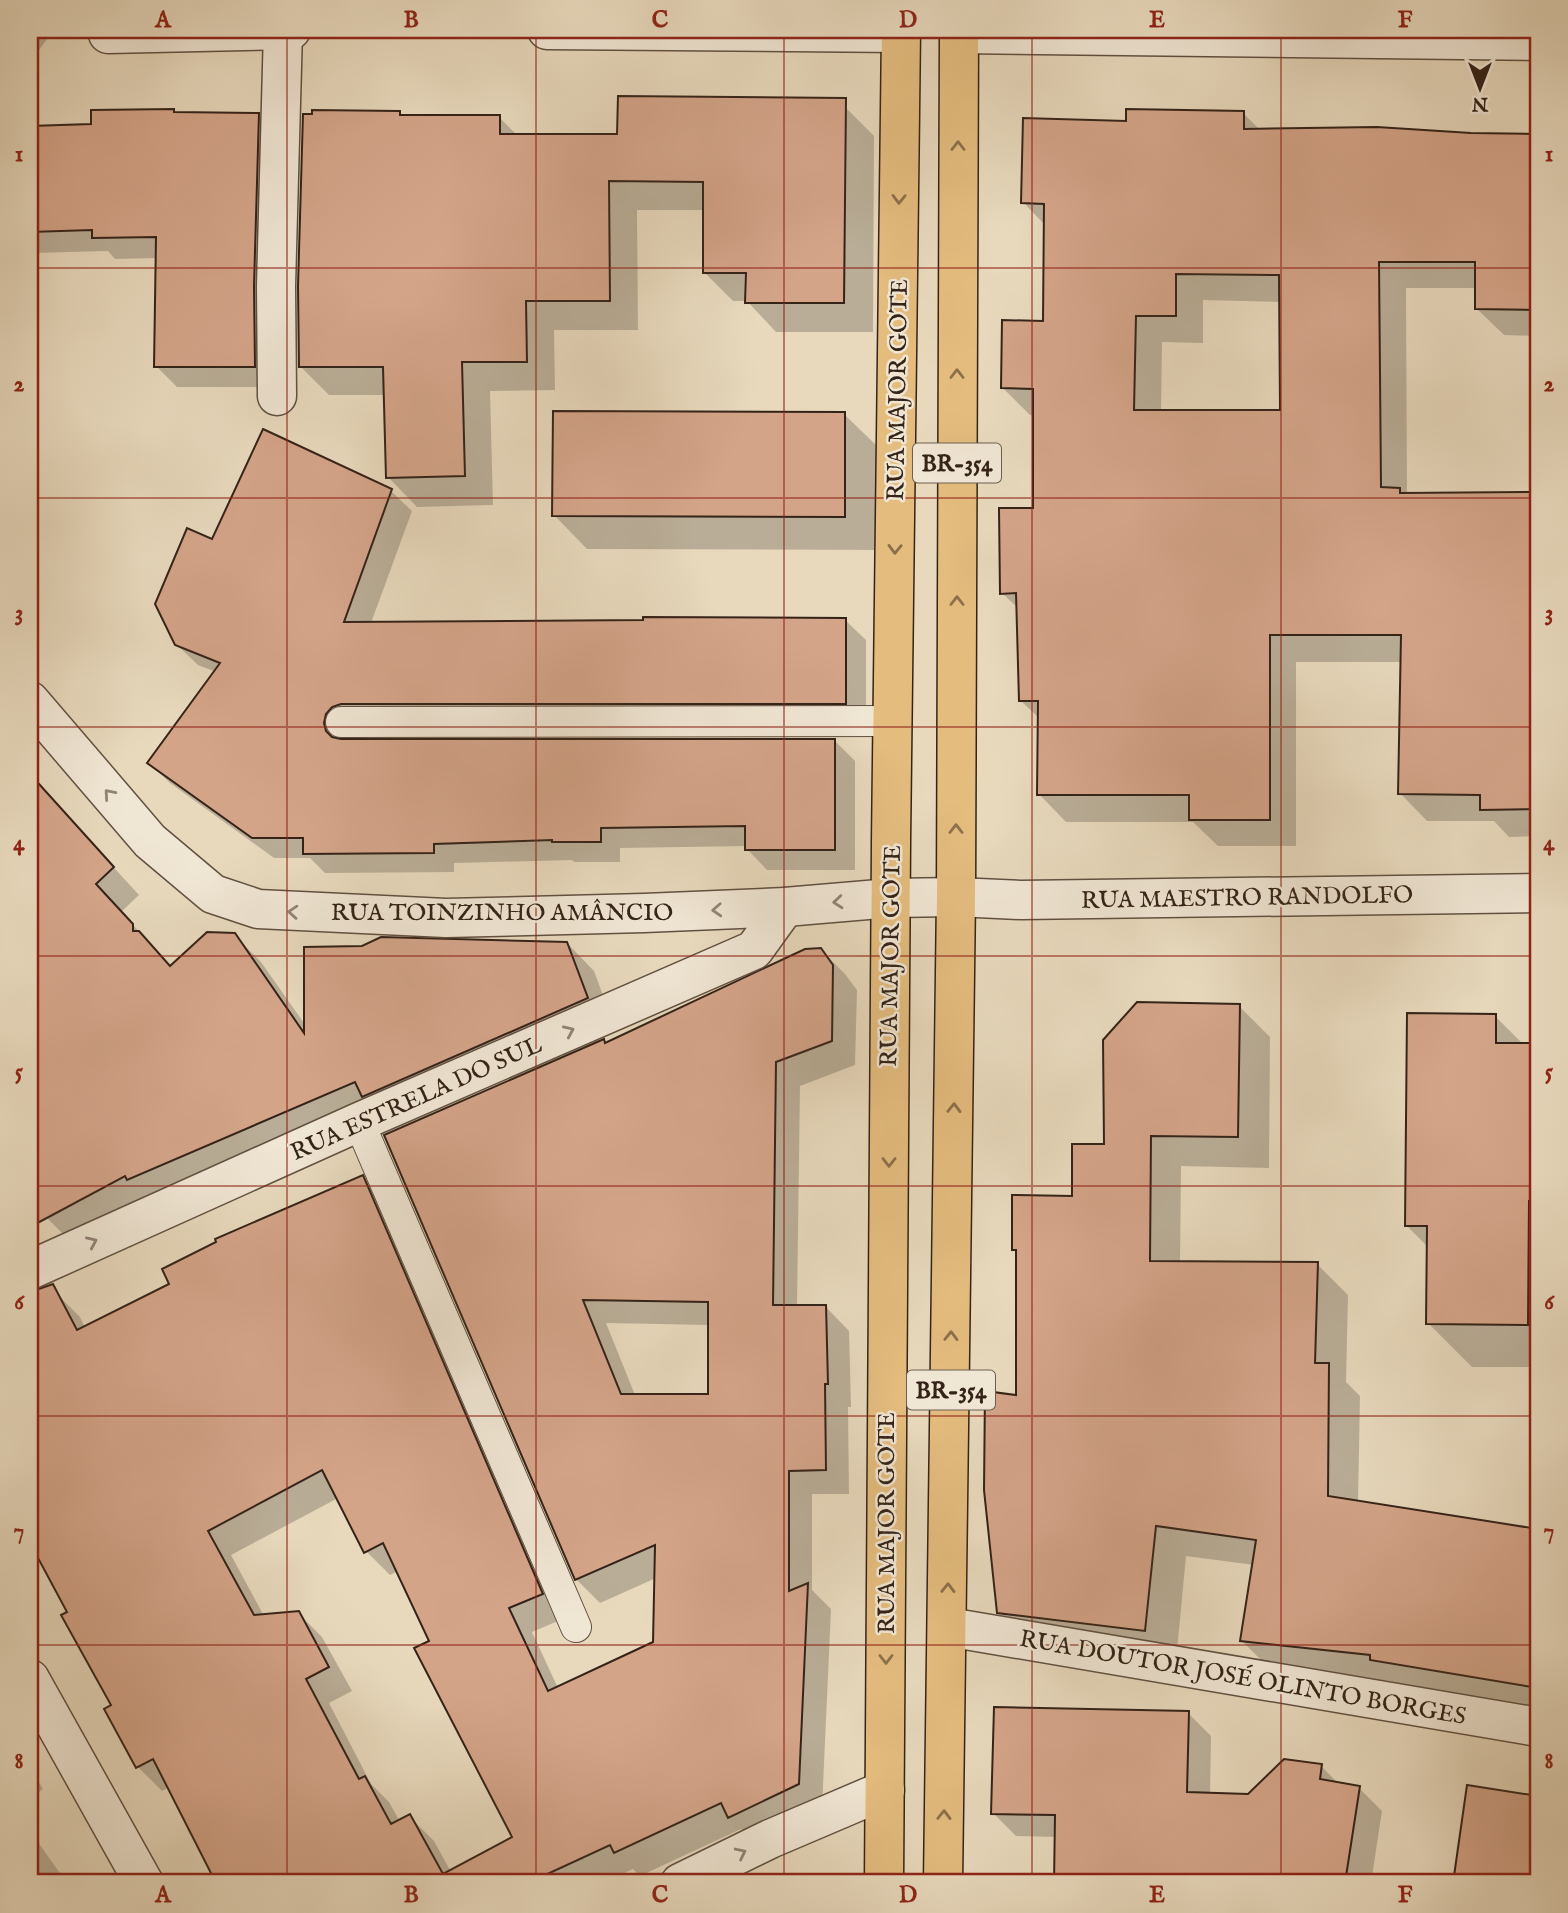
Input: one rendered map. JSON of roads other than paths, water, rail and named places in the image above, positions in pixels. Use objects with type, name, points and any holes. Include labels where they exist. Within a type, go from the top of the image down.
[{"type":"main road","name":"RUA MAJOR GOTE","points":[[884,1883],[901,31]]},
{"type":"main road","name":"BR-354","points":[[943,1883],[956,897],[959,32]]},
{"type":"street","points":[[277,396],[276,286],[283,30]]},
{"type":"street","points":[[109,32],[291,30]]},
{"type":"street","points":[[547,30],[901,31]]},
{"type":"street","points":[[959,32],[1498,35],[1538,41]]},
{"type":"street","name":"RUA TOINZINHO AMÂNCIO","points":[[30,701],[150,841],[213,894],[258,909],[446,918],[644,913],[891,898]]},
{"type":"street","name":"RUA MAESTRO RANDOLFO","points":[[891,898],[1021,900],[1538,893]]},
{"type":"street","name":"RUA ESTRELA DO SUL","points":[[30,1270],[359,1122],[754,950],[785,906]]},
{"type":"street","name":"RUA DOUTOR JOSÉ OLINTO BORGES","points":[[948,1627],[1538,1727]]},
{"type":"street","points":[[30,1679],[144,1883]]},
{"type":"street","points":[[680,1883],[770,1839],[885,1790]]},
{"type":"lane","points":[[341,722],[893,721]]},
{"type":"lane","points":[[359,1122],[576,1627]]}]
